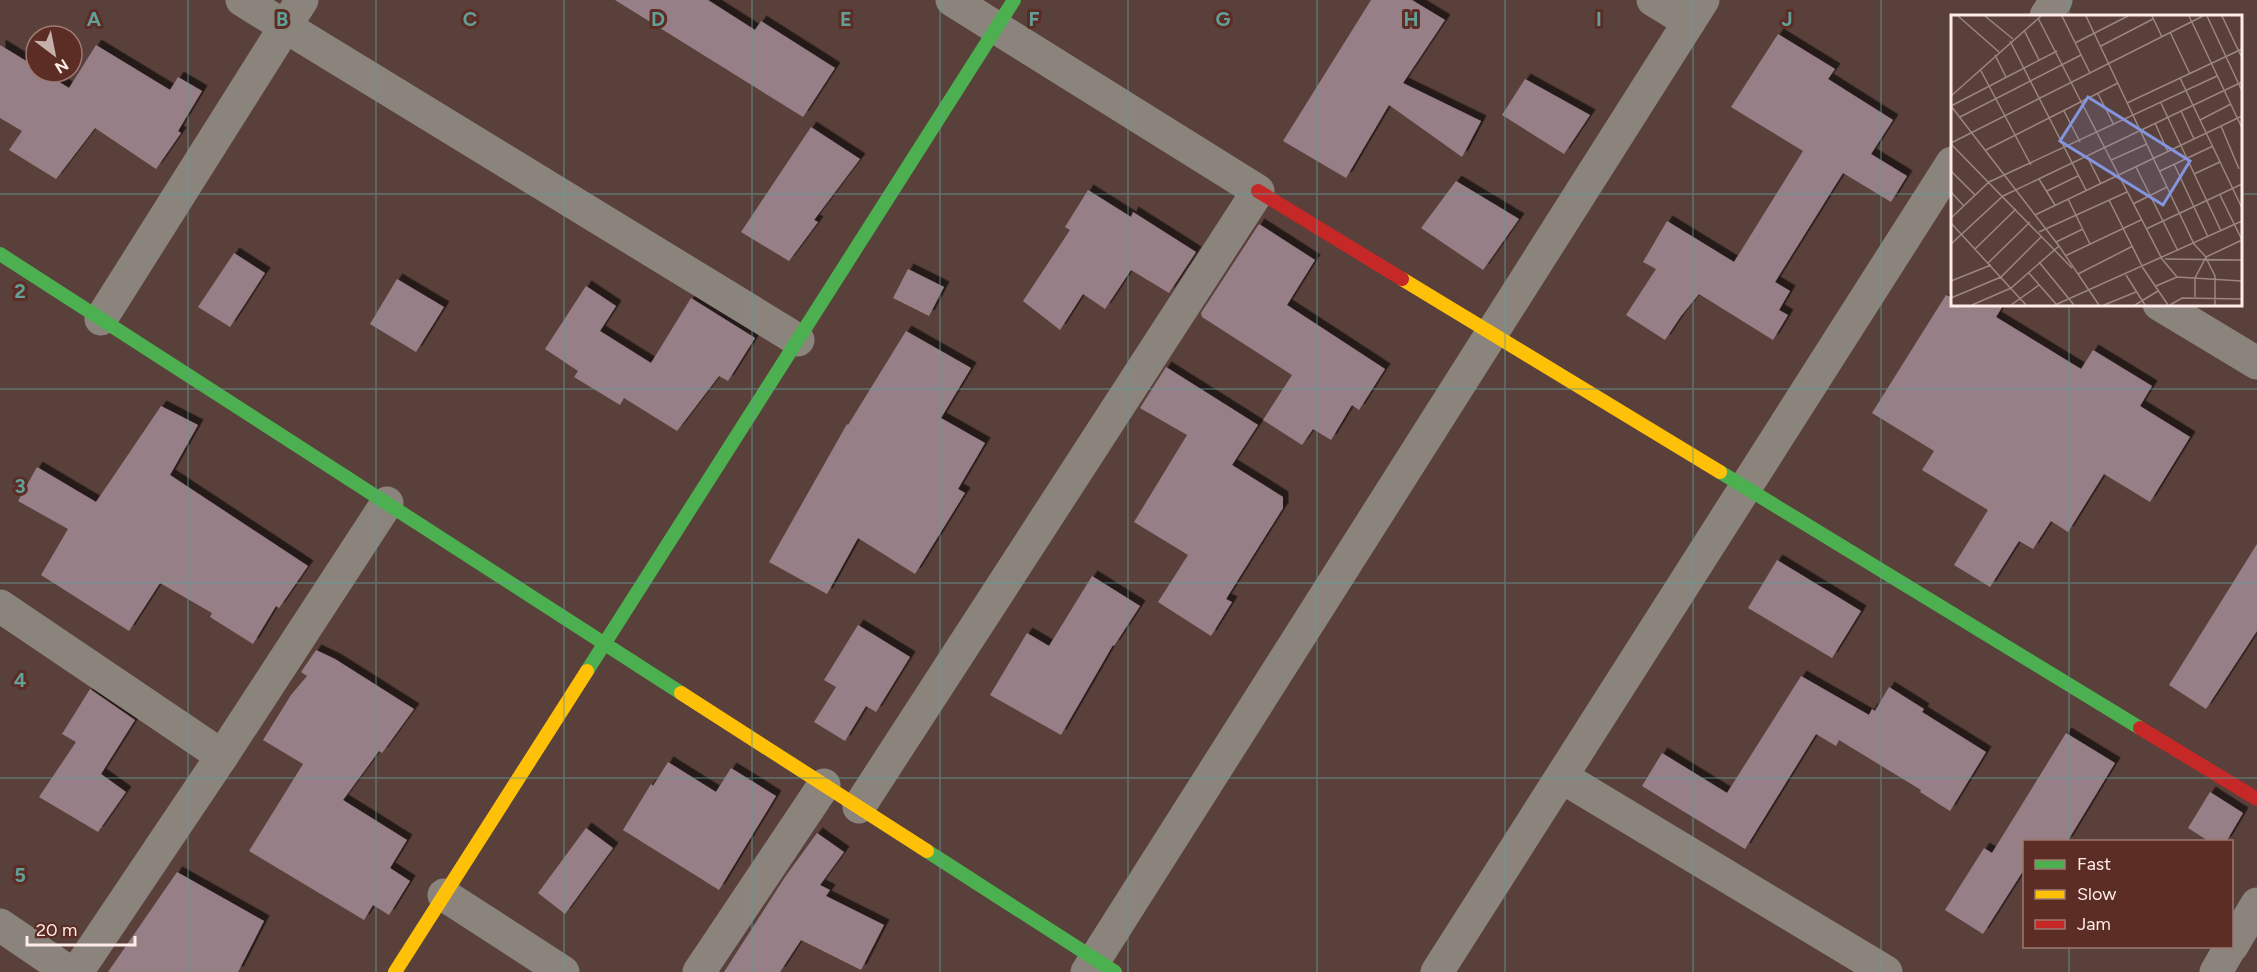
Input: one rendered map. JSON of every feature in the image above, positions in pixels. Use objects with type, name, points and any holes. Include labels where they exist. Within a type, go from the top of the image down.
[{"type":"street","points":[[242,0],[294,13],[798,340]]},
{"type":"street","points":[[952,0],[1006,13],[1258,191],[2257,799]]},
{"type":"street","points":[[0,254],[859,807],[1099,968],[1492,333],[1696,11],[1653,0]]},
{"type":"street","points":[[2047,15],[2056,0]]},
{"type":"street","points":[[101,319],[294,13]]},
{"type":"street","points":[[395,972],[1006,13]]},
{"type":"street","points":[[1437,972],[1950,173]]},
{"type":"street","points":[[859,807],[1258,191]]},
{"type":"street","points":[[2162,306],[2257,363]]},
{"type":"street","points":[[77,972],[222,756],[387,503]]},
{"type":"street","points":[[0,606],[222,756]]},
{"type":"street","points":[[1562,777],[1886,972]]},
{"type":"street","points":[[699,972],[824,785]]},
{"type":"street","points":[[444,895],[563,972]]},
{"type":"street","points":[[2233,943],[2257,904]]},
{"type":"street","points":[[0,925],[69,972]]},
{"type":"street","points":[[2216,972],[2230,948]]},
{"type":"building","points":[[615,0],[708,0],[755,30],[761,21],[835,68],[803,117]]},
{"type":"building","points":[[1371,0],[1412,0],[1445,20],[1403,83],[1481,121],[1462,157],[1389,105],[1346,178],[1283,141]]},
{"type":"building","points":[[1778,34],[1835,69],[1828,79],[1893,120],[1871,154],[1907,176],[1891,202],[1843,173],[1775,282],[1790,291],[1779,310],[1788,315],[1773,340],[1699,294],[1665,340],[1626,315],[1656,269],[1643,262],[1667,221],[1734,262],[1803,151],[1731,107]]},
{"type":"building","points":[[0,45],[24,60],[24,84],[62,84],[69,88],[72,84],[84,84],[84,64],[96,45],[170,90],[178,77],[202,91],[178,131],[181,133],[156,169],[95,128],[56,179],[9,150],[22,131],[0,118]]},
{"type":"building","points":[[1525,79],[1590,115],[1564,154],[1502,115]]},
{"type":"building","points":[[811,127],[860,159],[814,220],[818,222],[789,261],[741,232]]},
{"type":"building","points":[[1456,181],[1519,219],[1483,270],[1421,228]]},
{"type":"building","points":[[1088,190],[1131,217],[1133,212],[1196,252],[1169,293],[1131,270],[1105,309],[1083,294],[1060,330],[1023,301],[1070,230],[1065,227]]},
{"type":"building","points":[[1259,224],[1315,260],[1287,305],[1385,369],[1359,410],[1352,405],[1331,440],[1313,429],[1302,445],[1263,420],[1292,375],[1202,317],[1201,313]]},
{"type":"building","points":[[234,253],[265,273],[230,327],[198,307]]},
{"type":"building","points":[[908,269],[944,287],[929,316],[893,298]]},
{"type":"building","points":[[397,279],[444,307],[416,352],[370,324]]},
{"type":"building","points":[[586,286],[616,306],[600,331],[651,363],[691,298],[755,338],[728,381],[719,376],[677,431],[624,398],[620,405],[574,377],[578,371],[545,349]]},
{"type":"building","points":[[1946,295],[1951,297],[1951,306],[2003,306],[1996,317],[2081,369],[2093,350],[2152,386],[2140,406],[2190,437],[2150,502],[2104,474],[2068,532],[2051,521],[2033,549],[2019,541],[1990,587],[1954,565],[1988,510],[1922,470],[1934,451],[1872,413]]},
{"type":"building","points":[[906,331],[971,368],[941,418],[985,443],[958,489],[965,493],[915,574],[858,538],[827,594],[769,562],[847,424]]},
{"type":"building","points":[[1166,367],[1258,425],[1232,465],[1283,497],[1283,508],[1226,599],[1232,602],[1211,636],[1158,602],[1188,555],[1134,522],[1187,435],[1140,408]]},
{"type":"building","points":[[161,406],[198,425],[170,475],[308,566],[279,608],[276,606],[253,644],[210,617],[212,613],[160,583],[129,631],[41,575],[68,529],[18,501],[37,467],[96,502]]},
{"type":"building","points":[[2257,544],[2257,631],[2206,709],[2169,685]]},
{"type":"building","points":[[1777,560],[1861,611],[1832,658],[1748,608]]},
{"type":"building","points":[[1092,576],[1140,606],[1113,645],[1061,735],[990,695],[1027,633],[1049,646]]},
{"type":"building","points":[[858,625],[910,657],[876,712],[866,706],[845,741],[814,722],[836,687],[824,680]]},
{"type":"building","points":[[316,650],[335,659],[414,709],[382,753],[379,751],[343,800],[407,840],[390,868],[410,881],[389,915],[373,905],[364,920],[249,851],[303,764],[263,740],[291,695],[307,676],[301,672]]},
{"type":"building","points":[[1801,676],[1869,715],[1872,709],[1875,711],[1889,687],[1924,709],[1922,712],[1986,752],[1950,811],[1920,792],[1921,790],[1839,740],[1836,746],[1816,734],[1745,849],[1642,786],[1662,753],[1727,793]]},
{"type":"building","points":[[90,689],[135,720],[101,774],[126,792],[98,832],[39,797],[76,742],[62,734]]},
{"type":"building","points":[[2066,733],[2115,763],[2068,840],[2023,840],[2023,871],[1983,934],[1945,910],[1984,848],[1992,853]]},
{"type":"building","points":[[668,762],[716,792],[731,768],[776,796],[719,890],[623,830],[651,784],[653,786]]},
{"type":"building","points":[[2210,792],[2243,813],[2227,840],[2207,840],[2188,828]]},
{"type":"building","points":[[586,828],[613,848],[565,914],[538,893]]},
{"type":"building","points":[[817,833],[844,852],[820,885],[830,890],[826,896],[884,925],[861,970],[801,940],[780,972],[724,972],[785,877]]},
{"type":"building","points":[[177,872],[264,921],[238,972],[108,972]]},
{"type":"traffic: fast","points":[[587,671],[1014,0]]},
{"type":"traffic: fast","points":[[0,254],[681,693]]},
{"type":"traffic: fast","points":[[1720,472],[2140,728]]},
{"type":"traffic: fast","points":[[927,851],[1115,972]]},
{"type":"traffic: slow","points":[[1402,279],[1720,472]]},
{"type":"traffic: slow","points":[[395,972],[587,671]]},
{"type":"traffic: slow","points":[[681,693],[927,851]]},
{"type":"traffic: jam","points":[[1258,191],[1402,279]]},
{"type":"traffic: jam","points":[[2140,728],[2257,799]]}]
